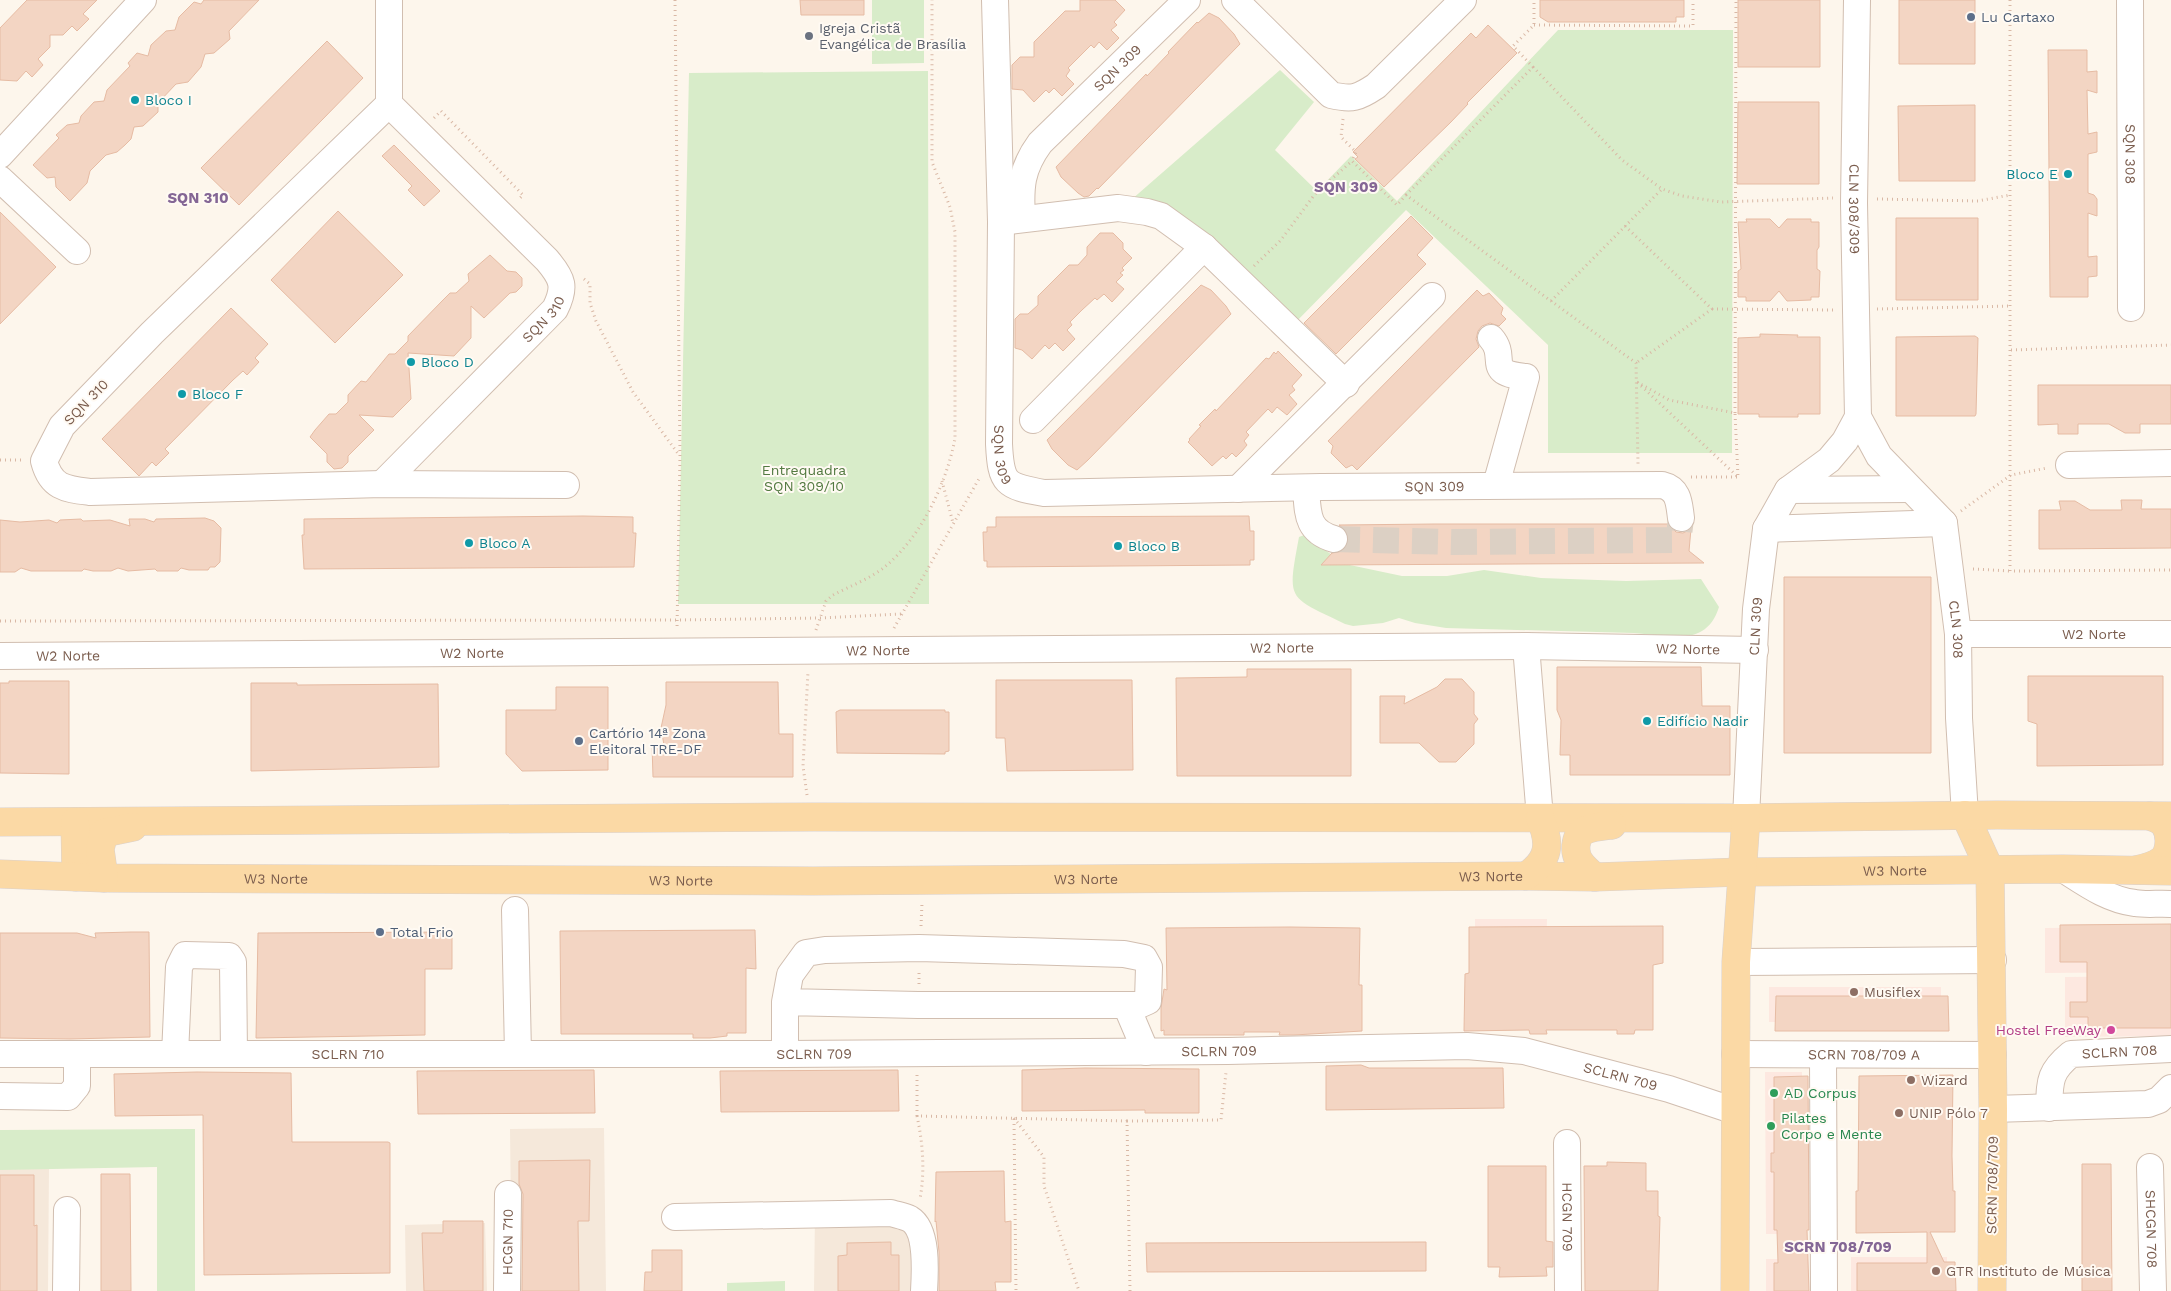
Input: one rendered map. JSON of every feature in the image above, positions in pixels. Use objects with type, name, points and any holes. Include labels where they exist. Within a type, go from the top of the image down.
[{"type":"main road","name":"CLN 308","points":[[1965,815],[1990,870]]},
{"type":"main road","points":[[0,822],[814,818],[2161,816],[2168,830],[2169,848],[2163,859],[2152,866],[2134,870]]},
{"type":"main road","points":[[1595,877],[1581,866],[1576,855],[1575,846],[1579,835],[1585,830],[1655,817]]},
{"type":"main road","points":[[1526,876],[1544,859],[1546,852],[1546,836],[1540,818]]},
{"type":"main road","name":"CLN 309","points":[[1742,872],[1746,818]]},
{"type":"main road","points":[[104,878],[100,849],[104,834],[166,820]]},
{"type":"main road","points":[[75,822],[76,877]]},
{"type":"main road","name":"W3 Norte","points":[[0,874],[104,878],[812,881],[1595,877],[1742,872],[2064,869],[2171,871]]},
{"type":"main road","name":"SCRN 708/709","points":[[1990,870],[1993,960],[1992,1291]]},
{"type":"main road","points":[[1735,1291],[1736,962],[1742,872]]},
{"type":"street","points":[[0,155],[143,0]]},
{"type":"street","points":[[389,0],[389,104]]},
{"type":"street","name":"SQN 309","points":[[995,0],[1012,221],[999,444],[1000,471],[1008,483],[1023,489],[1044,493],[1496,485],[1662,485],[1670,488],[1677,496],[1681,518]]},
{"type":"street","name":"SQN 309","points":[[1012,221],[1021,200],[1025,169],[1040,143],[1187,0]]},
{"type":"street","points":[[1243,5],[1331,95],[1347,99],[1360,96],[1376,86],[1463,0]]},
{"type":"street","name":"CLN 308/309","points":[[1857,0],[1854,197],[1858,417]]},
{"type":"street","name":"SQN 308","points":[[2130,0],[2131,308]]},
{"type":"street","name":"SQN 310","points":[[382,484],[555,309],[561,296],[562,286],[558,274],[547,260],[389,104],[152,333],[62,426],[44,461],[50,476],[61,486],[90,492],[382,484],[566,485]]},
{"type":"street","points":[[0,179],[77,251]]},
{"type":"street","points":[[1012,221],[1118,208],[1161,216],[1204,247],[1346,384]]},
{"type":"street","points":[[1033,420],[1204,247]]},
{"type":"street","points":[[1238,489],[1346,384],[1432,296]]},
{"type":"street","points":[[1490,338],[1495,344],[1500,368],[1503,372],[1511,376],[1526,377],[1496,485]]},
{"type":"street","points":[[1858,417],[1879,456],[1944,523]]},
{"type":"street","name":"CLN 309","points":[[1746,818],[1756,609],[1766,529],[1788,490],[1829,460],[1845,441],[1858,417]]},
{"type":"street","points":[[2069,465],[2171,463]]},
{"type":"street","points":[[1306,488],[1309,519],[1316,532],[1334,539]]},
{"type":"street","points":[[1788,490],[1910,489]]},
{"type":"street","points":[[1766,529],[1944,523]]},
{"type":"street","name":"CLN 308","points":[[1944,523],[1958,634],[1965,815]]},
{"type":"street","name":"W2 Norte","points":[[1958,634],[2171,634]]},
{"type":"street","points":[[1526,646],[1540,818]]},
{"type":"street","name":"W2 Norte","points":[[0,656],[1526,646],[1755,650]]},
{"type":"street","points":[[2064,869],[2092,888],[2112,897],[2134,903],[2171,904]]},
{"type":"street","points":[[515,910],[518,1054]]},
{"type":"street","points":[[785,1002],[918,1005],[1143,1004],[1148,1001],[1149,967],[1146,960],[1136,956],[919,948],[825,950],[806,953],[790,975],[785,1002],[785,1054]]},
{"type":"street","points":[[175,1054],[179,967],[185,955],[229,956],[233,962],[234,1054]]},
{"type":"street","points":[[1736,962],[1993,960]]},
{"type":"street","points":[[1126,1005],[1146,1052]]},
{"type":"street","name":"SCLRN 709","points":[[695,1055],[1146,1052],[1467,1046],[1524,1051],[1668,1089],[1735,1111]]},
{"type":"street","name":"SCLRN 708","points":[[2048,1108],[2050,1088],[2056,1068],[2071,1054],[2171,1049]]},
{"type":"street","name":"SCLRN 710","points":[[0,1054],[695,1055]]},
{"type":"street","points":[[0,1096],[68,1096],[77,1086],[77,1054]]},
{"type":"street","name":"SCRN 708/709 A","points":[[1735,1054],[1823,1056],[1993,1055]]},
{"type":"street","points":[[1823,1056],[1824,1291]]},
{"type":"street","points":[[1993,1109],[2148,1104],[2159,1100],[2171,1088]]},
{"type":"street","name":"HCGN 709","points":[[1567,1143],[1568,1291]]},
{"type":"street","name":"SHCGN 708","points":[[2150,1167],[2153,1291]]},
{"type":"street","name":"HCGN 710","points":[[507,1291],[508,1194]]},
{"type":"street","points":[[66,1291],[67,1210]]},
{"type":"street","points":[[675,1216],[891,1213],[909,1219],[916,1224],[921,1236],[924,1255],[924,1291]]},
{"type":"path","points":[[675,0],[680,455],[677,652]]},
{"type":"path","points":[[814,818],[804,789],[803,766],[809,650],[819,618],[826,601],[833,595],[886,566],[902,550],[918,528],[942,481],[950,463],[955,439],[955,232],[950,207],[932,162],[932,0]]},
{"type":"path","points":[[1534,0],[1534,25],[1513,46],[1622,160],[1662,189],[1682,196],[1704,200],[1735,201],[1854,197]]},
{"type":"path","points":[[1534,25],[1694,26],[1693,0]]},
{"type":"path","points":[[1637,382],[1738,477],[1735,413],[1736,0]]},
{"type":"path","points":[[2010,0],[2010,571]]},
{"type":"path","points":[[1352,161],[1397,205],[1533,67]]},
{"type":"path","points":[[1239,281],[1281,240],[1315,194],[1352,161],[1356,152],[1340,137],[1347,99]]},
{"type":"path","points":[[1551,301],[1662,189]]},
{"type":"path","points":[[1406,195],[1636,363]]},
{"type":"path","points":[[1882,200],[1978,201],[2010,195]]},
{"type":"path","points":[[1625,226],[1712,308],[1735,310],[1856,310],[2011,306]]},
{"type":"path","points":[[1636,363],[1712,308]]},
{"type":"path","points":[[2010,350],[2171,345]]},
{"type":"path","points":[[1635,484],[1636,363]]},
{"type":"path","points":[[1637,382],[1669,400],[1735,413]]},
{"type":"path","points":[[1944,523],[2011,475],[2069,465]]},
{"type":"path","points":[[881,650],[980,476]]},
{"type":"path","points":[[942,481],[953,523]]},
{"type":"path","points":[[1950,567],[2010,571],[2171,570]]},
{"type":"path","points":[[0,621],[677,620],[819,618],[902,614]]},
{"type":"path","points":[[917,1116],[1127,1121],[1221,1120],[1228,1051]]},
{"type":"path","points":[[916,1224],[924,1163],[922,1138],[917,1116],[918,1054]]},
{"type":"path","points":[[1014,1118],[1016,1291]]},
{"type":"path","points":[[1014,1118],[1044,1157],[1044,1186],[1079,1291]]},
{"type":"path","points":[[1127,1121],[1130,1291]]},
{"type":"shaded area","points":[[1475,919],[1547,919],[1546,957],[1475,958]]},
{"type":"shaded area","points":[[2171,927],[2171,972],[2045,973],[2045,928]]},
{"type":"shaded area","points":[[2171,976],[2171,1036],[2065,1037],[2065,977]]},
{"type":"shaded area","points":[[1769,987],[1941,987],[1941,1022],[1769,1022]]},
{"type":"shaded area","points":[[1765,1072],[1802,1072],[1802,1234],[1766,1234]]},
{"type":"shaded area","points":[[604,1128],[606,1291],[512,1291],[510,1129]]},
{"type":"shaded area","points":[[0,1167],[49,1168],[48,1291],[0,1291]]},
{"type":"shaded area","points":[[815,1214],[909,1219],[922,1291],[814,1291]]},
{"type":"shaded area","points":[[485,1223],[487,1291],[406,1291],[405,1225]]},
{"type":"shaded area","points":[[1851,1257],[1947,1257],[1947,1291],[1851,1291]]},
{"type":"shaded area","points":[[1766,1259],[1802,1259],[1802,1291],[1766,1291]]},
{"type":"green space","points":[[872,0],[924,0],[924,63],[872,64]]},
{"type":"green space","points":[[1558,30],[1733,30],[1732,453],[1548,453],[1548,345],[1406,210],[1290,328],[1131,200],[1280,70],[1314,102],[1275,150],[1317,191],[1351,156],[1397,201]]},
{"type":"green space","name":"Entrequadra SQN 309/10","points":[[928,71],[929,604],[678,604],[689,73]]},
{"type":"green space","points":[[1307,534],[1315,537],[1325,550],[1345,564],[1402,576],[1447,576],[1484,570],[1541,578],[1626,581],[1701,579],[1719,607],[1713,620],[1705,629],[1695,634],[1672,637],[1634,633],[1446,628],[1415,623],[1399,618],[1383,623],[1353,626],[1312,608],[1296,594],[1293,586],[1295,558],[1299,537]]},
{"type":"green space","points":[[195,1129],[195,1291],[157,1291],[157,1167],[0,1170],[0,1130]]},
{"type":"green space","points":[[785,1281],[785,1291],[727,1291],[727,1283]]},
{"type":"building","points":[[27,0],[97,0],[83,14],[89,19],[77,31],[72,26],[63,35],[50,35],[50,47],[38,59],[43,65],[32,77],[26,71],[17,81],[0,80],[0,28]]},
{"type":"building","name":"Bloco I","points":[[204,0],[259,0],[229,31],[230,39],[214,53],[205,54],[201,67],[188,82],[176,84],[158,103],[158,112],[143,126],[134,127],[131,139],[125,145],[117,152],[106,155],[90,171],[87,183],[70,201],[56,187],[55,177],[47,178],[33,165],[59,138],[56,135],[67,125],[79,123],[81,116],[94,102],[104,101],[107,90],[130,66],[128,63],[137,53],[148,56],[151,45],[166,31],[175,30],[179,17],[194,2],[201,4]]},
{"type":"building","points":[[800,0],[864,0],[864,15],[801,15]]},
{"type":"building","points":[[1080,0],[1115,0],[1125,10],[1114,22],[1117,25],[1111,30],[1119,38],[1107,50],[1099,42],[1094,48],[1091,45],[1068,68],[1070,70],[1066,76],[1074,84],[1062,96],[1054,88],[1049,93],[1046,90],[1034,102],[1023,90],[1012,89],[1012,65],[1020,57],[1034,57],[1034,42],[1065,11],[1080,11]]},
{"type":"building","points":[[1540,0],[1684,0],[1684,17],[1676,17],[1676,22],[1548,22],[1540,17]]},
{"type":"building","points":[[1738,0],[1820,0],[1820,67],[1738,67]]},
{"type":"building","points":[[1899,0],[1975,0],[1975,64],[1899,64]]},
{"type":"building","points":[[1209,13],[1219,18],[1234,34],[1240,44],[1098,189],[1089,196],[1084,197],[1078,193],[1061,177],[1056,167],[1146,74],[1147,76],[1197,22]]},
{"type":"building","points":[[1488,25],[1517,53],[1467,103],[1451,122],[1384,187],[1355,159],[1358,157],[1353,152],[1471,33],[1476,38]]},
{"type":"building","points":[[327,41],[363,78],[239,205],[201,168]]},
{"type":"building","name":"Bloco E","points":[[2048,50],[2087,50],[2087,72],[2097,71],[2097,93],[2087,90],[2088,134],[2097,132],[2097,152],[2088,154],[2088,193],[2094,195],[2097,199],[2097,216],[2088,213],[2088,257],[2097,256],[2097,276],[2088,277],[2088,297],[2050,297]]},
{"type":"building","points":[[1738,102],[1819,102],[1819,184],[1737,184]]},
{"type":"building","points":[[1975,105],[1975,181],[1899,181],[1898,106]]},
{"type":"building","points":[[394,145],[440,191],[424,206],[408,190],[412,186],[382,156]]},
{"type":"building","points":[[338,211],[403,275],[335,343],[271,280]]},
{"type":"building","points":[[0,212],[56,267],[0,324]]},
{"type":"building","points":[[1411,216],[1433,238],[1417,255],[1426,264],[1336,354],[1304,323]]},
{"type":"building","points":[[1896,218],[1978,218],[1978,300],[1896,300]]},
{"type":"building","points":[[1746,219],[1770,219],[1779,228],[1787,219],[1811,219],[1811,222],[1819,222],[1817,269],[1820,271],[1819,297],[1811,297],[1811,300],[1787,301],[1779,291],[1770,301],[1746,301],[1746,297],[1738,297],[1738,271],[1741,269],[1738,222],[1747,222]]},
{"type":"building","points":[[1100,233],[1113,233],[1123,243],[1123,249],[1132,258],[1122,268],[1124,270],[1120,273],[1123,275],[1116,282],[1124,289],[1112,302],[1104,294],[1097,300],[1095,298],[1070,322],[1072,325],[1067,330],[1075,339],[1063,351],[1055,343],[1049,349],[1045,345],[1032,359],[1022,350],[1015,348],[1015,319],[1020,314],[1028,314],[1038,305],[1038,296],[1069,265],[1078,265],[1087,255],[1087,247]]},
{"type":"building","name":"Bloco D","points":[[490,255],[507,271],[516,272],[522,278],[522,286],[516,292],[510,293],[484,318],[471,306],[471,338],[454,356],[408,353],[411,399],[393,417],[359,415],[374,430],[348,456],[348,462],[342,468],[334,469],[327,462],[327,454],[310,437],[315,430],[329,414],[336,414],[348,402],[348,395],[361,381],[366,382],[389,354],[395,354],[408,341],[408,336],[450,293],[456,293],[469,281],[468,274]]},
{"type":"building","points":[[1201,285],[1211,290],[1231,314],[1088,460],[1077,470],[1068,465],[1052,449],[1047,440]]},
{"type":"building","points":[[1477,290],[1483,296],[1489,293],[1503,308],[1501,314],[1506,319],[1499,326],[1490,323],[1482,326],[1478,331],[1476,339],[1479,347],[1357,470],[1352,465],[1346,468],[1331,453],[1333,446],[1328,441]]},
{"type":"building","name":"Bloco F","points":[[231,308],[268,344],[255,358],[259,362],[247,375],[243,371],[233,380],[165,449],[169,453],[156,466],[152,462],[139,476],[102,439]]},
{"type":"building","points":[[1760,334],[1820,337],[1820,414],[1798,414],[1798,417],[1759,417],[1759,414],[1738,414],[1738,338],[1760,337]]},
{"type":"building","points":[[1975,336],[1978,338],[1975,416],[1896,416],[1896,337]]},
{"type":"building","points":[[1278,351],[1302,375],[1292,386],[1295,390],[1289,395],[1297,404],[1287,415],[1277,407],[1272,413],[1268,409],[1246,432],[1249,435],[1244,441],[1247,445],[1242,451],[1236,457],[1232,453],[1226,459],[1223,456],[1212,466],[1188,442],[1189,439],[1201,426],[1199,425],[1215,409],[1216,411],[1266,358],[1269,359],[1274,352],[1276,354]]},
{"type":"building","points":[[2038,385],[2171,385],[2171,424],[2140,424],[2140,433],[2125,433],[2109,424],[2078,424],[2078,434],[2058,434],[2058,424],[2038,425]]},
{"type":"building","points":[[2121,500],[2142,500],[2141,509],[2171,509],[2171,548],[2039,549],[2039,510],[2061,510],[2059,501],[2075,501],[2090,510],[2122,510]]},
{"type":"building","name":"Bloco B","points":[[1249,516],[1250,531],[1254,531],[1254,560],[1250,560],[1250,565],[987,567],[987,561],[984,561],[983,532],[987,532],[987,527],[996,527],[996,517]]},
{"type":"building","name":"Bloco A","points":[[633,517],[633,533],[636,533],[634,567],[304,569],[302,535],[304,535],[304,519]]},
{"type":"building","points":[[205,518],[214,521],[221,528],[220,562],[208,570],[181,568],[178,571],[157,571],[155,569],[128,571],[118,568],[111,571],[84,569],[82,571],[31,571],[21,568],[15,572],[0,572],[0,520],[20,522],[49,520],[57,523],[60,520],[110,520],[130,526],[129,519],[145,519],[154,522],[156,519]]},
{"type":"building","points":[[1668,524],[1676,532],[1683,533],[1691,529],[1689,551],[1704,563],[1321,565],[1332,553],[1343,551],[1348,545],[1349,536],[1345,529],[1339,525]]},
{"type":"building","points":[[1784,577],[1931,577],[1931,753],[1784,753]]},
{"type":"building","name":"Edifício Nadir","points":[[1557,667],[1701,667],[1702,706],[1730,706],[1730,775],[1570,775],[1570,755],[1560,755],[1561,720],[1557,710]]},
{"type":"building","points":[[1247,669],[1351,669],[1351,776],[1177,776],[1176,678],[1247,677]]},
{"type":"building","points":[[2028,676],[2163,676],[2163,765],[2037,766],[2037,724],[2028,721]]},
{"type":"building","points":[[1445,679],[1462,679],[1474,692],[1474,714],[1478,719],[1474,724],[1474,744],[1456,762],[1439,762],[1419,743],[1380,743],[1380,696],[1405,696],[1404,704],[1437,687]]},
{"type":"building","points":[[996,680],[1132,680],[1133,770],[1007,771],[1005,738],[996,738]]},
{"type":"building","points":[[9,681],[69,681],[69,774],[0,773],[0,683],[9,683]]},
{"type":"building","points":[[666,682],[778,682],[779,734],[793,734],[793,777],[653,777],[652,745],[664,745],[661,728],[666,705]]},
{"type":"building","points":[[251,683],[297,683],[297,685],[438,684],[439,767],[251,771]]},
{"type":"building","points":[[556,687],[608,687],[608,770],[522,771],[506,754],[506,710],[556,710]]},
{"type":"building","points":[[840,710],[945,710],[945,712],[949,712],[949,751],[945,752],[945,754],[837,753],[836,712]]},
{"type":"building","points":[[2171,924],[2171,1028],[2088,1028],[2088,1017],[2070,1017],[2070,1002],[2087,1002],[2087,962],[2060,962],[2060,925]]},
{"type":"building","points":[[1663,926],[1663,963],[1653,965],[1653,1030],[1635,1030],[1634,1034],[1617,1034],[1617,1030],[1546,1030],[1547,1034],[1530,1034],[1529,1030],[1464,1031],[1465,974],[1469,973],[1469,927]]},
{"type":"building","points":[[1166,928],[1360,928],[1359,985],[1362,985],[1362,1031],[1294,1035],[1279,1035],[1280,1032],[1244,1032],[1244,1035],[1164,1035],[1164,1030],[1161,1031],[1161,1008],[1164,989],[1167,990]]},
{"type":"building","points":[[755,930],[756,969],[746,968],[746,1033],[727,1033],[727,1036],[710,1038],[693,1038],[693,1034],[561,1034],[560,931]]},
{"type":"building","points":[[149,932],[150,1037],[0,1038],[0,933],[77,933],[96,938],[95,933]]},
{"type":"building","points":[[452,932],[452,969],[425,969],[425,1035],[256,1038],[258,933]]},
{"type":"building","points":[[1776,996],[1948,996],[1949,1031],[1775,1031]]},
{"type":"building","points":[[1361,1065],[1369,1068],[1503,1068],[1504,1108],[1326,1110],[1326,1066]]},
{"type":"building","points":[[1085,1068],[1199,1069],[1199,1113],[1145,1113],[1145,1110],[1022,1111],[1022,1070]]},
{"type":"building","points":[[594,1070],[595,1113],[418,1114],[417,1071]]},
{"type":"building","points":[[898,1070],[899,1111],[721,1112],[720,1071]]},
{"type":"building","points":[[197,1072],[291,1073],[292,1142],[390,1143],[390,1273],[204,1275],[203,1115],[115,1116],[114,1074]]},
{"type":"building","points":[[1953,1075],[1952,1156],[1953,1191],[1955,1191],[1955,1232],[1930,1232],[1944,1262],[1955,1262],[1956,1291],[1857,1291],[1857,1263],[1927,1263],[1927,1232],[1856,1233],[1859,1076]]},
{"type":"building","points":[[1808,1076],[1809,1230],[1807,1230],[1809,1291],[1774,1291],[1774,1263],[1778,1263],[1777,1230],[1774,1230],[1774,1172],[1771,1172],[1771,1153],[1774,1153],[1774,1077]]},
{"type":"building","points":[[590,1160],[589,1221],[578,1221],[579,1291],[522,1291],[523,1194],[519,1184],[519,1161]]},
{"type":"building","points":[[1607,1162],[1646,1163],[1646,1191],[1658,1191],[1658,1216],[1660,1217],[1658,1291],[1585,1291],[1584,1166],[1607,1166]]},
{"type":"building","points":[[2082,1164],[2111,1164],[2112,1291],[2082,1291]]},
{"type":"building","points":[[1488,1166],[1546,1166],[1546,1241],[1553,1242],[1553,1267],[1546,1267],[1547,1276],[1499,1277],[1500,1267],[1488,1267]]},
{"type":"building","points":[[1004,1171],[1005,1222],[1011,1221],[1011,1282],[995,1282],[996,1291],[939,1291],[939,1252],[935,1222],[936,1172]]},
{"type":"building","points":[[101,1174],[130,1174],[131,1291],[101,1291]]},
{"type":"building","points":[[0,1175],[34,1175],[34,1226],[37,1225],[37,1291],[0,1291]]},
{"type":"building","points":[[443,1221],[483,1221],[483,1291],[424,1291],[422,1233],[443,1233]]},
{"type":"building","points":[[891,1242],[891,1255],[899,1255],[899,1291],[838,1291],[838,1256],[847,1255],[847,1243]]},
{"type":"building","points":[[1426,1242],[1426,1271],[1147,1272],[1146,1243]]},
{"type":"building","points":[[652,1250],[682,1250],[682,1291],[644,1291],[645,1272],[652,1272]]},
{"type":"tunnel","points":[[1334,539],[1453,542],[1674,540],[1679,535],[1681,518]]},
{"type":"place","name":"Lu Cartaxo","points":[[1971,17]]},
{"type":"place","name":"Igreja Cristã Evangélica de Brasília","points":[[809,36]]},
{"type":"place","name":"Bloco I","points":[[135,100]]},
{"type":"place","name":"Bloco E","points":[[2068,174]]},
{"type":"place","name":"Bloco D","points":[[411,362]]},
{"type":"place","name":"Bloco F","points":[[182,394]]},
{"type":"place","name":"Bloco A","points":[[469,543]]},
{"type":"place","name":"Bloco B","points":[[1118,546]]},
{"type":"place","name":"Edifício Nadir","points":[[1647,721]]},
{"type":"place","name":"Cartório 14ª Zona Eleitoral TRE-DF","points":[[579,741]]},
{"type":"place","name":"Total Frio","points":[[380,932]]},
{"type":"place","name":"Musiflex","points":[[1854,992]]},
{"type":"place","name":"Hostel FreeWay","points":[[2111,1030]]},
{"type":"place","name":"Wizard","points":[[1911,1080]]},
{"type":"place","name":"AD Corpus","points":[[1774,1093]]},
{"type":"place","name":"UNIP Pólo 7","points":[[1899,1113]]},
{"type":"place","name":"Pilates Corpo e Mente","points":[[1771,1126]]},
{"type":"place","name":"GTR Instituto de Música","points":[[1936,1271]]},
{"type":"district","name":"SQN 309","points":[[1346,187]]},
{"type":"district","name":"SQN 310","points":[[198,198]]},
{"type":"district","name":"SCRN 708/709","points":[[1838,1247]]}]
